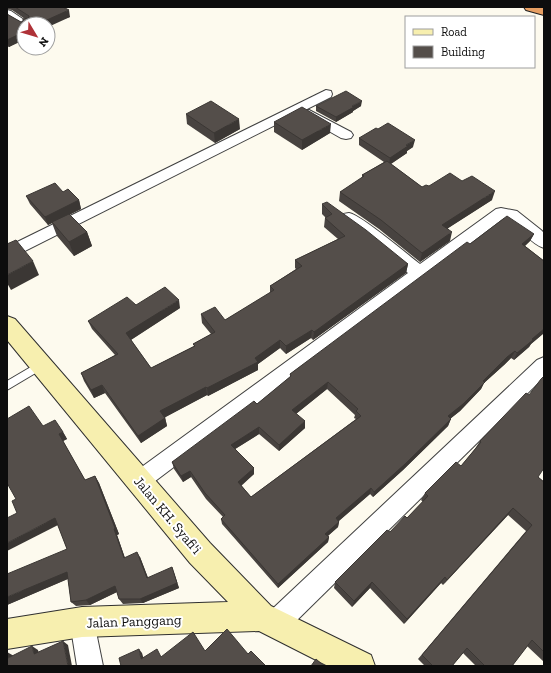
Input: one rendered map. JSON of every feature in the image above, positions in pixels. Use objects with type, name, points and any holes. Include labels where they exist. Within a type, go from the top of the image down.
[{"type":"highway","points":[[531,7],[544,11]]},
{"type":"main road","name":"Jalan KH. Syafi'i","points":[[7,325],[200,553],[269,620],[360,666]]},
{"type":"main road","name":"Jalan Panggang","points":[[7,634],[82,622],[269,620]]},
{"type":"street","points":[[7,13],[16,19]]},
{"type":"street","points":[[7,254],[326,94]]},
{"type":"street","points":[[298,108],[346,135]]},
{"type":"street","points":[[339,211],[372,234],[420,273]]},
{"type":"street","points":[[139,481],[504,212],[514,216],[544,242]]},
{"type":"street","points":[[269,620],[544,365]]},
{"type":"street","points":[[82,622],[90,666]]},
{"type":"lane","points":[[7,386],[41,365]]},
{"type":"building","points":[[15,7],[63,7],[69,10],[56,16],[29,16]]},
{"type":"building","points":[[7,14],[16,19],[16,36],[7,40]]},
{"type":"building","points":[[346,91],[362,101],[336,117],[316,106]]},
{"type":"building","points":[[211,101],[239,119],[214,133],[186,114]]},
{"type":"building","points":[[302,107],[331,124],[302,140],[274,122]]},
{"type":"building","points":[[388,123],[415,140],[406,145],[408,146],[390,158],[359,138]]},
{"type":"building","points":[[387,161],[422,187],[426,185],[429,186],[450,173],[462,181],[472,176],[495,191],[442,225],[452,232],[422,253],[381,220],[340,192],[364,176],[362,175]]},
{"type":"building","points":[[55,183],[63,192],[68,189],[79,200],[45,217],[26,196]]},
{"type":"building","points":[[327,202],[366,230],[408,264],[314,332],[312,330],[286,346],[280,340],[255,358],[258,362],[160,411],[165,418],[138,436],[102,385],[91,390],[81,373],[118,354],[88,321],[127,297],[136,305],[165,287],[179,300],[126,333],[151,368],[195,346],[193,344],[215,332],[201,314],[215,307],[225,320],[274,290],[270,286],[302,266],[295,260],[345,236],[325,218],[332,214],[322,204]]},
{"type":"building","points":[[69,214],[87,232],[69,242],[52,222]]},
{"type":"building","points":[[507,216],[534,234],[522,244],[544,261],[544,329],[517,353],[515,351],[507,357],[463,404],[448,416],[451,419],[405,464],[374,492],[371,488],[336,518],[339,522],[325,534],[329,537],[278,584],[221,519],[225,515],[205,493],[190,471],[181,476],[172,462],[254,401],[257,404],[291,376],[290,374],[467,242],[470,244]],"holes":[[[328,382],[358,409],[356,411],[361,416],[251,497],[238,482],[254,468],[231,445],[259,427],[279,445],[305,421],[292,410]]]},
{"type":"building","points":[[16,240],[33,261],[7,275],[7,244]]},
{"type":"building","points":[[544,376],[544,468],[538,477],[544,482],[544,652],[532,640],[512,666],[485,666],[467,648],[452,666],[433,666],[422,655],[532,525],[513,508],[447,580],[445,577],[407,619],[372,582],[354,601],[335,582],[387,530],[390,532],[405,516],[407,518],[428,496],[425,493],[456,462],[461,466],[481,442],[480,441],[526,393],[529,395]]},
{"type":"building","points":[[29,406],[43,426],[55,420],[63,432],[59,434],[85,480],[95,476],[115,528],[114,529],[124,558],[137,552],[147,578],[172,567],[177,583],[140,599],[119,599],[115,586],[86,600],[71,602],[67,572],[7,597],[7,574],[67,549],[55,518],[7,543],[7,518],[17,513],[12,501],[16,499],[7,483],[7,419]]},
{"type":"building","points":[[227,629],[248,654],[251,651],[266,666],[121,666],[119,658],[139,649],[141,659],[157,649],[161,657],[193,632],[205,651]]},
{"type":"building","points":[[63,641],[68,666],[7,666],[7,652],[8,658],[32,646],[34,654]]},
{"type":"building","points":[[316,659],[324,666],[311,666]]}]
